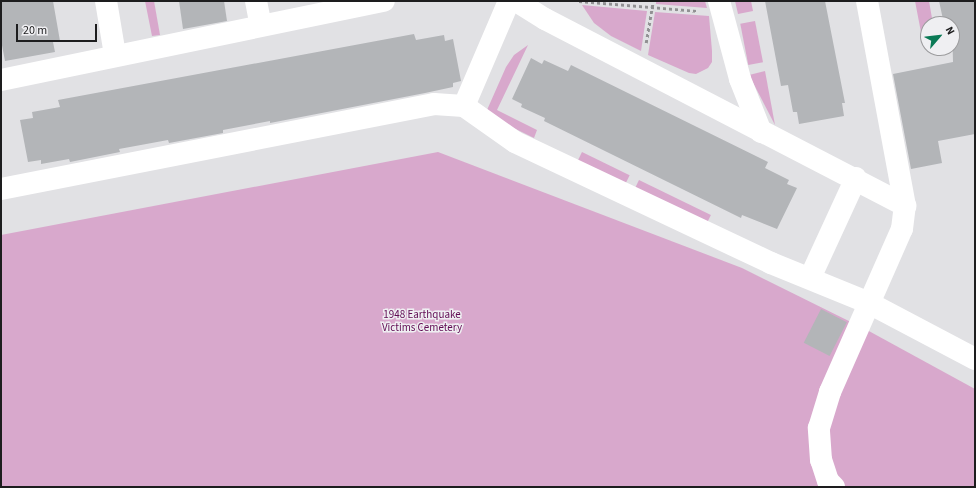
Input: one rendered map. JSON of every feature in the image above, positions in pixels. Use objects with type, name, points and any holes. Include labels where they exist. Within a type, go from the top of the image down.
[{"type":"lane","points":[[106,1],[116,55]]},
{"type":"lane","points":[[256,1],[261,26]]},
{"type":"lane","points":[[1,80],[116,55],[384,1]]},
{"type":"lane","points":[[464,106],[509,1]]},
{"type":"lane","points":[[516,1],[545,19],[761,132],[856,178],[905,206]]},
{"type":"lane","points":[[834,487],[828,481],[820,460],[819,428],[830,392],[902,229],[905,206],[867,1]]},
{"type":"lane","points":[[710,6],[761,132]]},
{"type":"lane","points":[[1,189],[434,104],[464,106],[515,142],[771,263],[869,303],[975,359]]},
{"type":"lane","points":[[810,278],[856,178]]},
{"type":"path","points":[[579,1],[652,7],[710,6]]},
{"type":"path","points":[[646,45],[653,1]]},
{"type":"green space","points":[[145,1],[154,1],[160,35],[152,36]]},
{"type":"green space","points":[[656,1],[705,1],[707,8],[656,4]]},
{"type":"green space","points":[[735,1],[751,1],[753,11],[738,14]]},
{"type":"green space","points":[[915,1],[929,1],[932,16],[920,16],[920,27]]},
{"type":"green space","points":[[582,5],[647,11],[641,51],[611,36],[594,23]]},
{"type":"green space","points":[[655,12],[709,16],[712,62],[708,68],[696,74],[689,73],[648,55]]},
{"type":"green space","points":[[755,21],[763,62],[748,65],[740,24]]},
{"type":"green space","points":[[528,45],[497,110],[537,130],[534,138],[497,120],[487,110],[506,67],[514,55]]},
{"type":"green space","points":[[765,71],[775,125],[749,75]]},
{"type":"green space","name":"1948 Earthquake Victims Cemetery","points":[[438,152],[742,268],[867,330],[975,389],[975,487],[1,487],[1,235]]},
{"type":"green space","points":[[582,152],[630,175],[624,186],[577,163]]},
{"type":"green space","points":[[639,180],[711,215],[706,226],[634,191]]},
{"type":"building","points":[[1,1],[53,1],[60,41],[53,42],[55,52],[5,61],[1,40]]},
{"type":"building","points":[[179,1],[224,1],[227,21],[183,29]]},
{"type":"building","points":[[765,1],[825,1],[845,103],[842,103],[844,116],[799,124],[797,112],[793,112],[788,85],[781,86]]},
{"type":"building","points":[[939,1],[975,1],[975,134],[938,141],[942,163],[911,169],[893,74],[953,62],[953,56],[960,56],[960,16],[942,16]]},
{"type":"building","points":[[414,34],[416,40],[444,35],[445,41],[453,39],[461,81],[453,83],[453,87],[425,93],[270,123],[270,121],[223,130],[223,133],[169,143],[168,140],[119,149],[120,152],[70,162],[69,159],[41,164],[41,160],[28,162],[20,120],[33,118],[32,112],[60,107],[58,100]]},
{"type":"building","points":[[531,58],[542,64],[544,60],[568,71],[571,65],[768,162],[765,168],[789,180],[787,184],[797,188],[777,229],[742,215],[741,218],[544,121],[545,118],[521,107],[522,104],[512,99]]},
{"type":"building","points":[[821,309],[847,322],[830,356],[804,343]]}]
